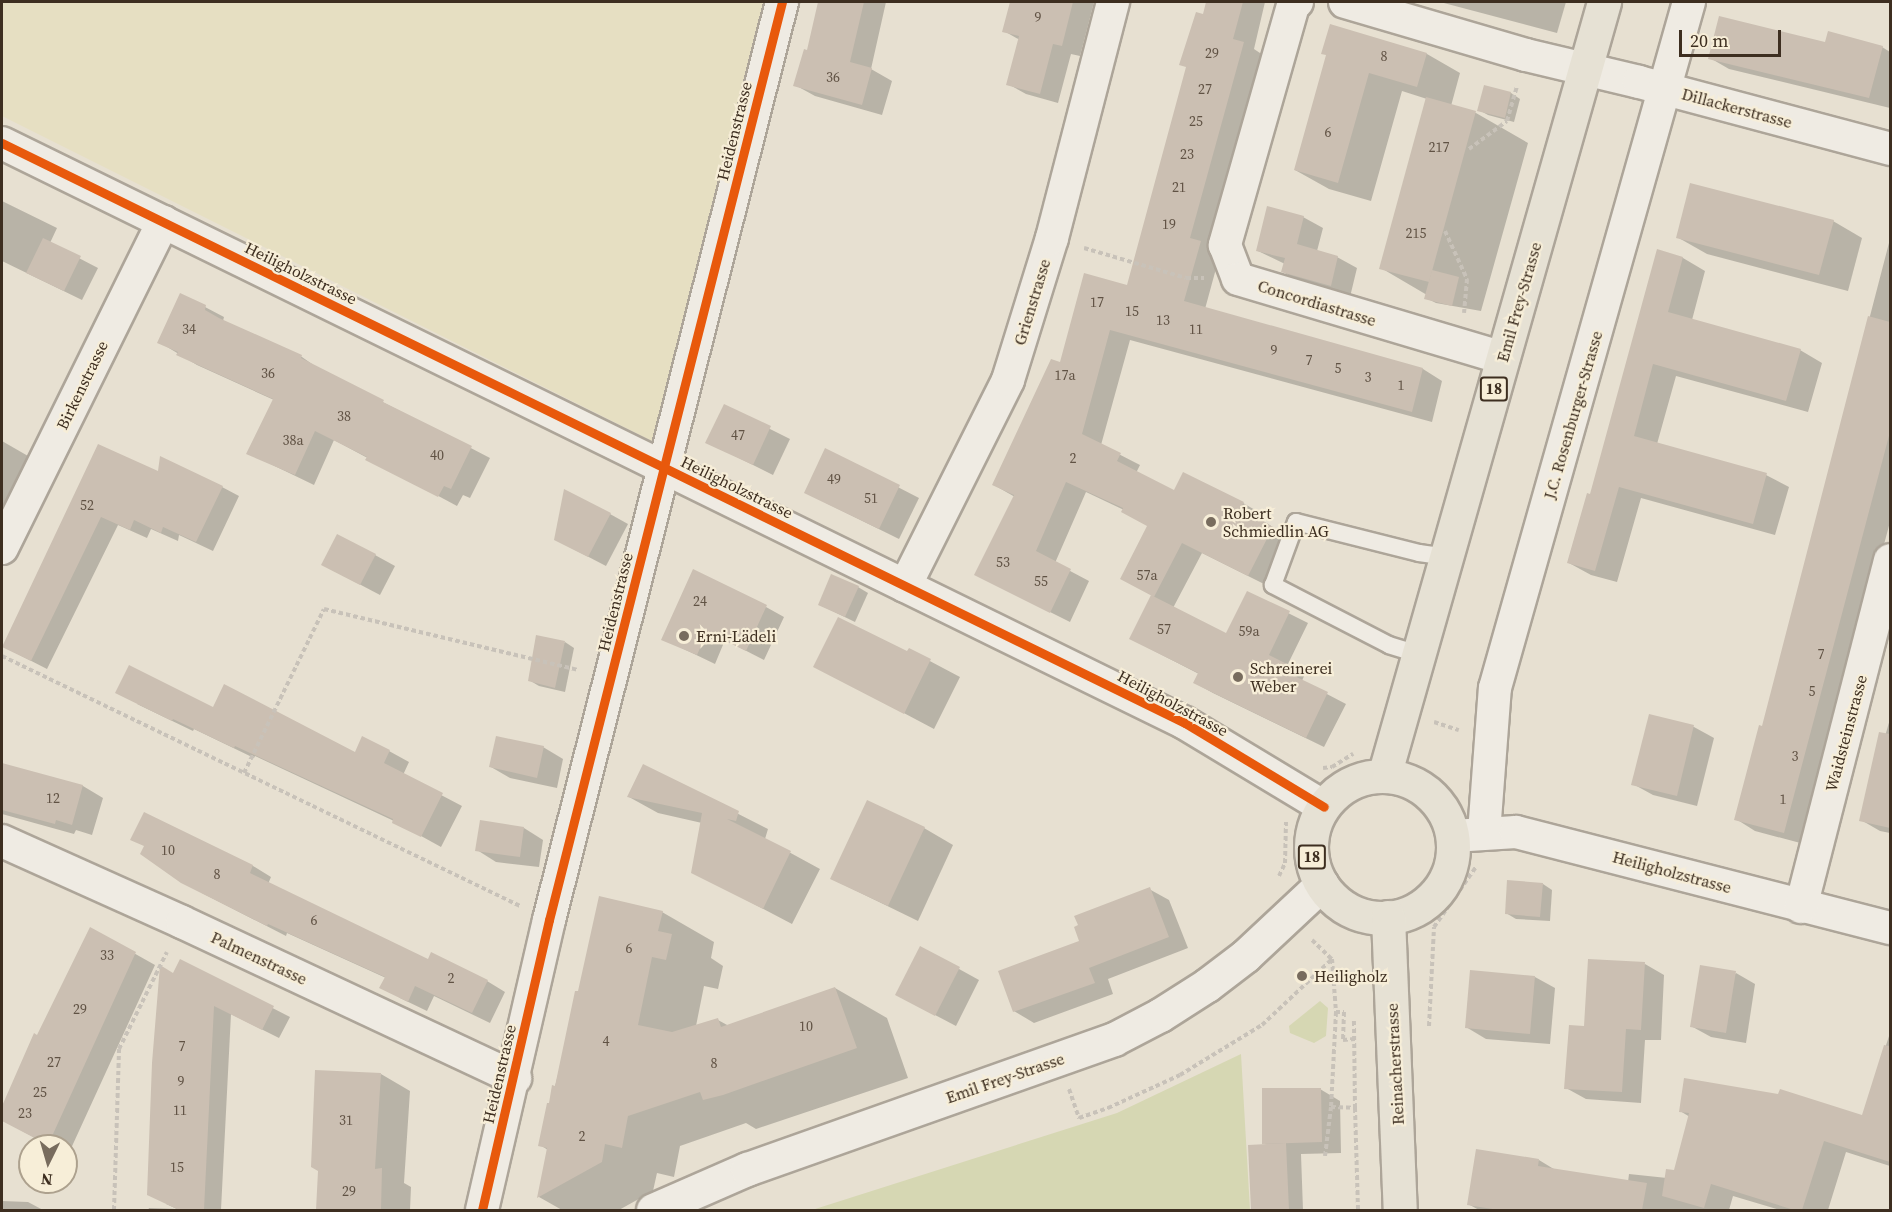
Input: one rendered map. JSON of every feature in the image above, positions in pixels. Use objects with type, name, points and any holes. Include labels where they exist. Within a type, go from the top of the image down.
[{"type":"main road","name":"Emil Frey-Strasse","points":[[1384,776],[1604,2]]},
{"type":"main road","name":"18","points":[[1384,776],[1411,782],[1431,796],[1445,814],[1468,834],[1438,891],[1420,906],[1388,917],[1352,910],[1336,901],[1322,884],[1313,863],[1312,840],[1324,807],[1337,792],[1355,782],[1384,776]]},
{"type":"main road","name":"Reinacherstrasse","points":[[1388,917],[1400,1210]]},
{"type":"street","name":"Heidenstrasse","points":[[482,1210],[549,920],[782,2]]},
{"type":"street","name":"Grienstrasse","points":[[905,586],[1008,380],[1052,238],[1113,2]]},
{"type":"street","name":"Concordiastrasse","points":[[1297,2],[1294,3],[1225,245],[1238,279],[1503,358]]},
{"type":"street","points":[[1345,2],[1526,55],[1584,68]]},
{"type":"street","name":"J.C. Rosenburger-Strasse","points":[[1468,834],[1495,688],[1689,2]]},
{"type":"street","name":"Dillackerstrasse","points":[[1584,68],[1890,149]]},
{"type":"street","name":"Heiligholzstrasse","points":[[2,143],[1185,723],[1324,807]]},
{"type":"street","name":"Birkenstrasse","points":[[2,548],[163,222]]},
{"type":"street","name":"Waidsteinstrasse","points":[[1801,907],[1890,560]]},
{"type":"street","name":"Heiligholzstrasse","points":[[1468,834],[1516,832],[1543,838],[1801,907],[1890,928]]},
{"type":"street","name":"Palmenstrasse","points":[[2,841],[182,922],[514,1078]]},
{"type":"street","name":"Emil Frey-Strasse","points":[[653,1210],[747,1168],[1114,1039],[1160,1015],[1207,985],[1245,956],[1322,884]]},
{"type":"lane","points":[[1418,654],[1389,645],[1273,585],[1296,522],[1419,553],[1446,557]]},
{"type":"path","points":[[1469,149],[1507,121],[1526,55]]},
{"type":"path","points":[[1444,231],[1467,279],[1461,346]]},
{"type":"path","points":[[1052,238],[1186,278],[1238,279]]},
{"type":"path","points":[[244,773],[324,609],[611,678]]},
{"type":"path","points":[[2,656],[549,920]]},
{"type":"path","points":[[1430,1031],[1434,927],[1459,895],[1478,864]]},
{"type":"path","points":[[114,1210],[119,1049],[182,922]]},
{"type":"path","points":[[1066,1082],[1079,1118],[1152,1089],[1211,1058],[1262,1025],[1332,959]]},
{"type":"path","points":[[1336,1012],[1344,1012],[1343,1040],[1355,1039]]},
{"type":"path","points":[[1325,1156],[1331,1107]]},
{"type":"path","points":[[1355,1108],[1358,1210]]},
{"type":"shaded area","points":[[2,2],[770,2],[658,444],[2,116]]},
{"type":"green space","points":[[1320,1001],[1328,1008],[1326,1036],[1314,1043],[1290,1033],[1289,1026]]},
{"type":"green space","points":[[1241,1054],[1250,1210],[812,1210],[1117,1113]]},
{"type":"building","points":[[818,2],[864,2],[850,62],[872,68],[862,105],[793,86],[804,49],[807,50]]},
{"type":"building","points":[[1010,2],[1073,2],[1062,46],[1053,44],[1040,94],[1006,85],[1019,36],[1002,32]]},
{"type":"building","points":[[1206,2],[1243,2],[1233,39],[1244,42],[1190,238],[1201,241],[1184,301],[1423,368],[1412,412],[1110,330],[1082,434],[1121,453],[1117,461],[1174,490],[1183,472],[1244,502],[1241,507],[1273,527],[1248,576],[1182,543],[1154,597],[1120,579],[1147,526],[1121,512],[1123,508],[1066,482],[1036,551],[1071,569],[1050,613],[974,575],[1014,495],[992,485],[1051,359],[1060,362],[1084,273],[1127,285],[1186,67],[1179,65],[1196,12],[1203,14]]},
{"type":"building","points":[[1719,16],[1825,42],[1828,31],[1883,46],[1869,98],[1708,59]]},
{"type":"building","points":[[1330,24],[1427,53],[1417,87],[1369,73],[1338,183],[1294,170],[1326,55],[1321,54]]},
{"type":"building","points":[[1484,85],[1511,92],[1505,118],[1477,111]]},
{"type":"building","points":[[1426,97],[1476,111],[1429,282],[1379,269]]},
{"type":"building","points":[[1690,183],[1834,220],[1819,275],[1676,238]]},
{"type":"building","points":[[1267,206],[1304,216],[1297,244],[1338,256],[1331,286],[1281,272],[1285,258],[1256,251]]},
{"type":"building","points":[[43,238],[81,256],[64,291],[26,273]]},
{"type":"building","points":[[1657,249],[1683,257],[1668,312],[1801,349],[1786,401],[1653,364],[1634,436],[1767,473],[1753,524],[1619,487],[1595,571],[1567,563],[1587,493],[1590,494]]},
{"type":"building","points":[[1432,270],[1459,277],[1452,306],[1424,299]]},
{"type":"building","points":[[180,293],[206,305],[205,310],[219,318],[302,355],[301,358],[384,400],[383,402],[472,446],[451,489],[444,486],[438,497],[365,460],[367,457],[315,431],[295,475],[246,454],[273,399],[176,355],[178,352],[157,343]]},
{"type":"building","points":[[1868,316],[1890,322],[1890,432],[1784,833],[1734,820],[1759,725],[1762,726]]},
{"type":"building","points":[[724,404],[771,426],[753,465],[705,443]]},
{"type":"building","points":[[98,444],[158,471],[160,456],[223,486],[196,542],[163,527],[161,533],[134,520],[130,530],[101,517],[31,661],[2,647]]},
{"type":"building","points":[[825,448],[900,485],[879,529],[804,493]]},
{"type":"building","points":[[564,489],[611,513],[588,557],[554,540]]},
{"type":"building","points":[[337,534],[376,554],[360,585],[321,565]]},
{"type":"building","points":[[693,569],[767,605],[746,651],[707,632],[697,655],[661,640]]},
{"type":"building","points":[[831,574],[859,586],[845,617],[818,605]]},
{"type":"building","points":[[1247,591],[1290,611],[1269,655],[1287,664],[1284,671],[1328,692],[1306,738],[1193,683],[1198,673],[1129,639],[1151,595],[1226,633]]},
{"type":"building","points":[[838,617],[907,651],[909,648],[931,659],[904,714],[813,667]]},
{"type":"building","points":[[536,635],[565,641],[555,688],[528,681]]},
{"type":"building","points":[[129,665],[213,707],[224,684],[355,752],[362,736],[390,750],[384,763],[443,793],[421,837],[392,823],[393,819],[235,746],[234,748],[173,719],[172,721],[115,693]]},
{"type":"building","points":[[1649,714],[1694,725],[1677,796],[1631,785]]},
{"type":"building","points":[[1879,732],[1890,734],[1890,828],[1859,821]]},
{"type":"building","points":[[496,736],[544,746],[537,778],[489,767]]},
{"type":"building","points":[[2,763],[83,785],[72,825],[56,820],[55,824],[2,810]]},
{"type":"building","points":[[643,764],[739,811],[736,821],[727,819],[791,851],[763,909],[691,873],[702,813],[627,797]]},
{"type":"building","points":[[867,800],[925,827],[888,906],[830,879]]},
{"type":"building","points":[[144,812],[253,865],[250,873],[428,959],[431,952],[488,980],[472,1013],[415,986],[408,1002],[379,988],[385,977],[268,924],[267,926],[181,883],[140,854],[144,846],[130,840]]},
{"type":"building","points":[[480,820],[524,827],[520,857],[475,851]]},
{"type":"building","points":[[1507,880],[1543,883],[1540,917],[1505,914]]},
{"type":"building","points":[[1150,887],[1169,937],[1089,968],[1095,983],[1013,1012],[998,971],[1079,941],[1074,927],[1078,925],[1074,916]]},
{"type":"building","points":[[599,896],[663,911],[658,931],[672,934],[666,960],[652,957],[638,1025],[672,1032],[718,1018],[721,1027],[835,987],[857,1048],[723,1095],[703,1100],[700,1092],[628,1116],[622,1148],[605,1144],[602,1162],[537,1198],[547,1148],[538,1146],[552,1085],[555,1086],[575,991],[578,991]]},
{"type":"building","points":[[90,927],[136,952],[53,1134],[27,1134],[2,1121],[2,1106],[34,1033],[37,1035]]},
{"type":"building","points":[[920,946],[960,967],[935,1016],[895,995]]},
{"type":"building","points":[[180,959],[274,1006],[262,1030],[214,1006],[204,1210],[179,1210],[147,1195],[152,1063],[160,965],[173,973]]},
{"type":"building","points":[[1588,959],[1645,962],[1641,1030],[1626,1029],[1622,1092],[1564,1089],[1569,1025],[1584,1026]]},
{"type":"building","points":[[1700,965],[1736,971],[1726,1033],[1690,1027]]},
{"type":"building","points":[[1470,970],[1535,976],[1530,1034],[1465,1028]]},
{"type":"building","points":[[1884,1045],[1890,1046],[1890,1162],[1824,1141],[1802,1210],[1794,1210],[1711,1184],[1704,1208],[1662,1196],[1666,1169],[1674,1170],[1689,1113],[1679,1112],[1684,1078],[1778,1094],[1780,1089],[1862,1115]]},
{"type":"building","points":[[315,1070],[381,1073],[375,1169],[382,1168],[381,1210],[316,1210],[318,1171],[311,1167]]},
{"type":"building","points":[[1262,1088],[1321,1088],[1322,1142],[1262,1144]]},
{"type":"building","points":[[1286,1143],[1289,1210],[1251,1210],[1248,1145]]},
{"type":"building","points":[[1476,1149],[1539,1159],[1538,1166],[1647,1183],[1642,1210],[1499,1210],[1467,1205]]},
{"type":"cycle path","points":[[482,1210],[549,920],[782,2]]},
{"type":"cycle path","points":[[2,143],[1185,723],[1324,807]]},
{"type":"place","name":"Robert Schmiedlin AG","points":[[1211,522]]},
{"type":"place","name":"Erni-Lädeli","points":[[684,636]]},
{"type":"place","name":"Schreinerei Weber","points":[[1238,677]]},
{"type":"place","name":"Heiligholz","points":[[1302,976]]}]
